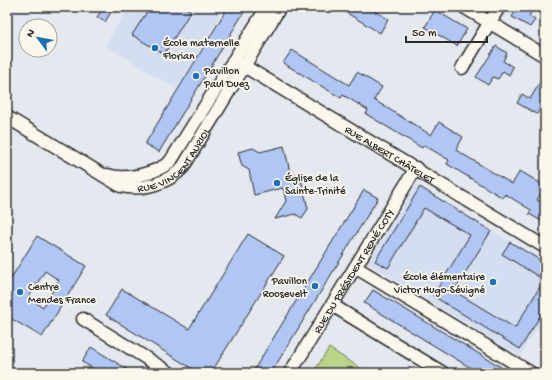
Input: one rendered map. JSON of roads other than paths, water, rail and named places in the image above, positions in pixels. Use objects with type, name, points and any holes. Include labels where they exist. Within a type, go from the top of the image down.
[{"type":"street","name":"RUE VINCENT AURIOL","points":[[239,63],[267,7]]},
{"type":"street","name":"RUE VINCENT AURIOL","points":[[7,117],[94,170],[112,176],[124,177],[155,170],[170,162],[280,7]]},
{"type":"street","points":[[464,7],[545,56]]},
{"type":"street","points":[[462,68],[499,7]]},
{"type":"street","name":"RUE ALBERT CHÂTELET","points":[[239,63],[376,146],[416,168],[545,247]]},
{"type":"street","name":"RUE DU PRÉSIDENT RENÉ COTY","points":[[290,373],[416,168]]},
{"type":"street","points":[[355,267],[531,373]]},
{"type":"street","points":[[332,306],[443,373]]},
{"type":"street","points":[[82,319],[170,373]]},
{"type":"place","name":"École maternelle Florian","points":[[155,48]]},
{"type":"place","name":"Pavillon Paul Duez","points":[[196,76]]},
{"type":"place","name":"Église de la Sainte-Trinité","points":[[277,183]]},
{"type":"place","name":"École élémentaire Victor Hugo-Sévigné","points":[[493,282]]},
{"type":"place","name":"Pavillon Roosevelt","points":[[315,286]]},
{"type":"place","name":"Centre Mendes France","points":[[20,292]]}]
